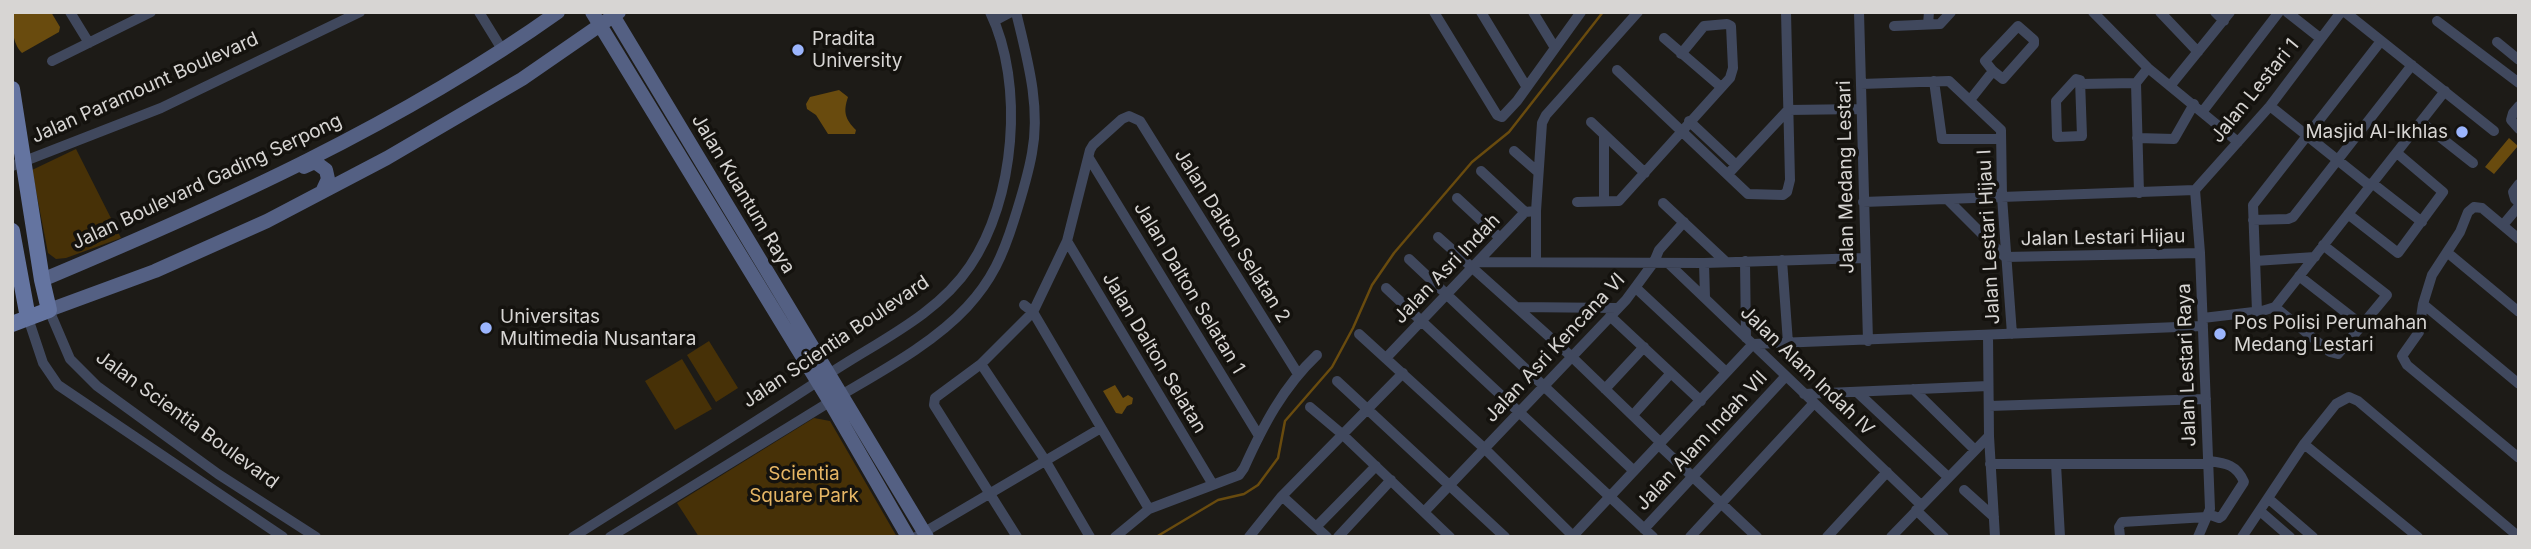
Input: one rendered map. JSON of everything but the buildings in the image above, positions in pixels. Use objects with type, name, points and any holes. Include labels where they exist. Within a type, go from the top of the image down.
[{"type":"main road","name":"Jalan Boulevard Gading Serpong","points":[[17,290],[176,224],[330,149],[502,51],[558,12]]},
{"type":"main road","points":[[12,324],[29,323],[52,315],[267,221],[387,158],[522,79],[596,18],[614,13]]},
{"type":"main road","name":"Jalan Kuantum Raya","points":[[614,13],[836,398]]},
{"type":"main road","name":"Jalan Kuantum Raya","points":[[596,18],[824,378]]},
{"type":"main road","name":"Jalan Paramount Boulevard","points":[[12,89],[17,165],[42,280]]},
{"type":"main road","points":[[330,149],[328,166],[338,175],[345,175],[378,157],[387,158]]},
{"type":"main road","points":[[262,183],[270,185],[315,162],[321,164],[328,174],[321,192]]},
{"type":"main road","points":[[12,231],[17,290]]},
{"type":"main road","name":"Jalan Scientia Boulevard","points":[[42,280],[52,315]]},
{"type":"main road","name":"Jalan Scientia Boulevard","points":[[17,290],[29,323]]},
{"type":"main road","points":[[836,398],[923,535]]},
{"type":"main road","points":[[836,398],[908,537]]},
{"type":"street","points":[[70,12],[89,43]]},
{"type":"street","name":"Jalan Paramount Boulevard","points":[[17,165],[160,108],[360,12]]},
{"type":"street","points":[[479,12],[502,51]]},
{"type":"street","name":"Jalan Scientia Boulevard","points":[[573,537],[923,314],[948,292],[969,268],[984,242],[1006,173],[1012,123],[1010,74],[992,17],[1010,12]]},
{"type":"street","points":[[610,537],[939,332],[967,307],[999,264],[1024,191],[1032,151],[1034,105],[1030,68],[1016,12]]},
{"type":"street","points":[[1434,12],[1497,115],[1503,117],[1581,12]]},
{"type":"street","points":[[1481,12],[1526,86]]},
{"type":"street","points":[[1533,12],[1555,48]]},
{"type":"street","points":[[1536,262],[1530,211],[1538,172],[1540,133],[1546,115],[1638,12]]},
{"type":"street","points":[[1617,70],[1748,194],[1783,195],[1790,180],[1786,12]]},
{"type":"street","name":"Jalan Medang Lestari","points":[[1858,12],[1868,341]]},
{"type":"street","points":[[1928,24],[1929,12]]},
{"type":"street","points":[[1894,26],[1943,22],[1951,12]]},
{"type":"street","points":[[2093,12],[2148,68],[2238,142]]},
{"type":"street","points":[[2160,12],[2198,52]]},
{"type":"street","points":[[2170,86],[2227,17],[2215,12]]},
{"type":"street","points":[[2137,138],[2174,139],[2279,12]]},
{"type":"street","points":[[2287,12],[2320,38]]},
{"type":"street","points":[[2343,12],[2494,131]]},
{"type":"street","name":"Jalan Lestari 1","points":[[2195,190],[2270,106],[2320,38],[2343,12]]},
{"type":"street","points":[[52,61],[148,13]]},
{"type":"street","points":[[2437,21],[2519,83]]},
{"type":"street","points":[[1577,202],[1619,201],[1721,88],[1732,74],[1731,26],[1704,26],[1681,54]]},
{"type":"street","points":[[2018,26],[2034,40],[2032,48],[2004,78],[1993,71],[1985,61],[1986,57],[2018,26]]},
{"type":"street","points":[[1664,38],[1721,88]]},
{"type":"street","points":[[2257,312],[2254,203],[2381,41]]},
{"type":"street","points":[[2497,42],[2519,60]]},
{"type":"street","points":[[2253,220],[2291,219],[2412,65]]},
{"type":"street","points":[[2139,193],[2136,83],[2148,68]]},
{"type":"street","points":[[1970,100],[1993,71]]},
{"type":"street","points":[[2076,79],[2079,79],[2080,84],[2082,136],[2057,137],[2056,101],[2076,79]]},
{"type":"street","points":[[1934,81],[1942,139],[2001,139]]},
{"type":"street","name":"Jalan Lestari Hijau I","points":[[1861,84],[1948,81],[2001,130],[2002,197],[2012,334]]},
{"type":"street","points":[[2080,84],[2136,83]]},
{"type":"street","points":[[1749,341],[1868,341],[2203,322],[2274,307],[2445,91]]},
{"type":"street","points":[[2270,106],[2338,161],[2422,222]]},
{"type":"street","points":[[2519,106],[2511,120],[2519,129]]},
{"type":"street","points":[[1728,174],[1788,110],[1861,109]]},
{"type":"street","name":"Jalan Dalton Selatan 2","points":[[1089,158],[1093,145],[1122,118],[1136,118],[1298,374]]},
{"type":"street","points":[[1689,121],[1736,165]]},
{"type":"street","points":[[1591,122],[1644,173]]},
{"type":"street","points":[[2421,122],[2473,163]]},
{"type":"street","points":[[1604,136],[1604,201]]},
{"type":"street","points":[[1514,151],[1538,172]]},
{"type":"street","points":[[2348,214],[2398,253],[2443,192],[2396,153]]},
{"type":"street","points":[[1017,537],[934,405],[935,398],[981,364],[1028,309],[1067,241],[1089,158]]},
{"type":"street","name":"Jalan Dalton Selatan 1","points":[[1089,158],[1259,436]]},
{"type":"street","points":[[1481,171],[1530,211]]},
{"type":"street","points":[[2503,225],[2519,204],[2513,192],[2519,184]]},
{"type":"street","points":[[1863,202],[2195,190]]},
{"type":"street","name":"Jalan Lestari Raya","points":[[2195,190],[2210,509],[2199,537]]},
{"type":"street","points":[[1457,198],[1500,238]]},
{"type":"street","points":[[1947,199],[2006,257]]},
{"type":"street","points":[[1663,203],[1726,262]]},
{"type":"street","points":[[2519,239],[2482,208],[2474,207],[2468,212],[2448,253],[2432,275],[2423,303],[2419,332],[2402,356],[2407,365],[2519,458]]},
{"type":"street","name":"Jalan Asri Indah","points":[[1386,358],[1419,320],[1530,211]]},
{"type":"street","points":[[993,218],[1013,223]]},
{"type":"street","name":"Jalan Asri Kencana VI","points":[[1424,512],[1518,413],[1546,388],[1636,288],[1659,250],[1684,222]]},
{"type":"street","points":[[1438,237],[1474,266],[1572,357],[1757,537]]},
{"type":"street","name":"Jalan Dalton Selatan","points":[[1067,241],[1212,483]]},
{"type":"street","points":[[2274,307],[2334,354],[2343,350],[2387,295],[2323,246]]},
{"type":"street","name":"Jalan Lestari Hijau","points":[[2006,257],[2200,253]]},
{"type":"street","points":[[2448,253],[2519,312]]},
{"type":"street","points":[[2255,261],[2315,257]]},
{"type":"street","points":[[1474,266],[1536,262],[1703,263],[1864,258]]},
{"type":"street","points":[[1409,259],[1634,471]]},
{"type":"street","points":[[1782,260],[1788,343]]},
{"type":"street","points":[[1359,334],[1573,536],[1726,372],[1749,341],[1745,261]]},
{"type":"street","name":"Jalan Alam Indah IV","points":[[1668,263],[1887,472],[1944,537]]},
{"type":"street","points":[[1703,263],[1705,298]]},
{"type":"street","points":[[2299,276],[2362,325]]},
{"type":"street","points":[[1386,288],[1653,537]]},
{"type":"street","points":[[1636,288],[1726,372]]},
{"type":"street","points":[[2423,303],[2519,384]]},
{"type":"street","points":[[1516,307],[1594,307],[1614,312],[1644,347],[1699,398]]},
{"type":"street","points":[[1568,338],[1594,307]]},
{"type":"street","points":[[1028,309],[1149,509]]},
{"type":"street","name":"Jalan Scientia Boulevard","points":[[52,315],[70,359],[97,386],[218,474],[316,537]]},
{"type":"street","name":"Jalan Scientia Boulevard","points":[[29,323],[43,363],[58,385],[71,396],[283,537]]},
{"type":"street","points":[[1988,335],[1994,537]]},
{"type":"street","points":[[1605,389],[1644,347]]},
{"type":"street","points":[[1115,537],[1149,509],[1239,475],[1276,405],[1298,374],[1317,355]]},
{"type":"street","points":[[981,364],[1045,460],[1090,537]]},
{"type":"street","points":[[1252,536],[1282,496],[1403,373]]},
{"type":"street","points":[[1633,415],[1671,373]]},
{"type":"street","name":"Jalan Alam Indah VII","points":[[1644,529],[1785,377]]},
{"type":"street","points":[[1337,381],[1505,537]]},
{"type":"street","points":[[1804,394],[1988,386]]},
{"type":"street","points":[[1913,389],[1975,450]]},
{"type":"street","points":[[1857,392],[1948,477]]},
{"type":"street","points":[[2242,537],[2304,444],[2336,404],[2349,397],[2358,401],[2519,537]]},
{"type":"street","points":[[1989,406],[2206,399]]},
{"type":"street","points":[[1694,535],[1814,403]]},
{"type":"street","points":[[1310,407],[1450,537]]},
{"type":"street","points":[[923,535],[1101,428]]},
{"type":"street","points":[[1891,537],[1989,436]]},
{"type":"street","points":[[2304,444],[2418,537]]},
{"type":"street","points":[[1990,464],[2209,463],[2230,465],[2244,482],[2219,518],[2207,516],[2122,522],[2119,527],[2120,537]]},
{"type":"street","points":[[2056,464],[2060,537]]},
{"type":"street","points":[[1316,527],[1376,466]]},
{"type":"street","points":[[1827,537],[1887,472]]},
{"type":"street","points":[[1338,537],[1391,480]]},
{"type":"street","points":[[1964,490],[1994,517]]},
{"type":"street","points":[[1282,496],[1327,537]]},
{"type":"street","points":[[2269,499],[2313,537]]},
{"type":"street","points":[[2260,511],[2290,537]]},
{"type":"green space","points":[[76,149],[121,238],[66,258],[56,259],[48,253],[32,170]]},
{"type":"green space","points":[[709,341],[738,388],[716,402],[687,355]]},
{"type":"green space","points":[[682,359],[712,409],[675,430],[645,381]]},
{"type":"green space","name":"Scientia Square Park","points":[[814,418],[830,421],[897,537],[699,537],[677,503]]},
{"type":"shaded area","points":[[12,12],[51,12],[60,27],[59,32],[22,53],[14,39]]},
{"type":"shaded area","points":[[839,90],[848,97],[846,115],[856,130],[855,134],[828,134],[816,115],[807,109],[806,104],[810,97]]},
{"type":"shaded area","points":[[2509,138],[2518,146],[2494,174],[2485,167]]},
{"type":"shaded area","points":[[1115,385],[1123,398],[1128,395],[1133,398],[1132,404],[1127,406],[1122,414],[1116,413],[1103,391]]},
{"type":"waterway","points":[[1156,537],[1218,500],[1244,494],[1258,485],[1278,458],[1285,421],[1332,367],[1372,285],[1394,253],[1472,162],[1509,132],[1603,12]]},
{"type":"place","name":"Pradita University","points":[[798,50]]},
{"type":"place","name":"Masjid Al-Ikhlas","points":[[2462,132]]},
{"type":"place","name":"Universitas Multimedia Nusantara","points":[[486,328]]},
{"type":"place","name":"Pos Polisi Perumahan Medang Lestari","points":[[2220,334]]}]
